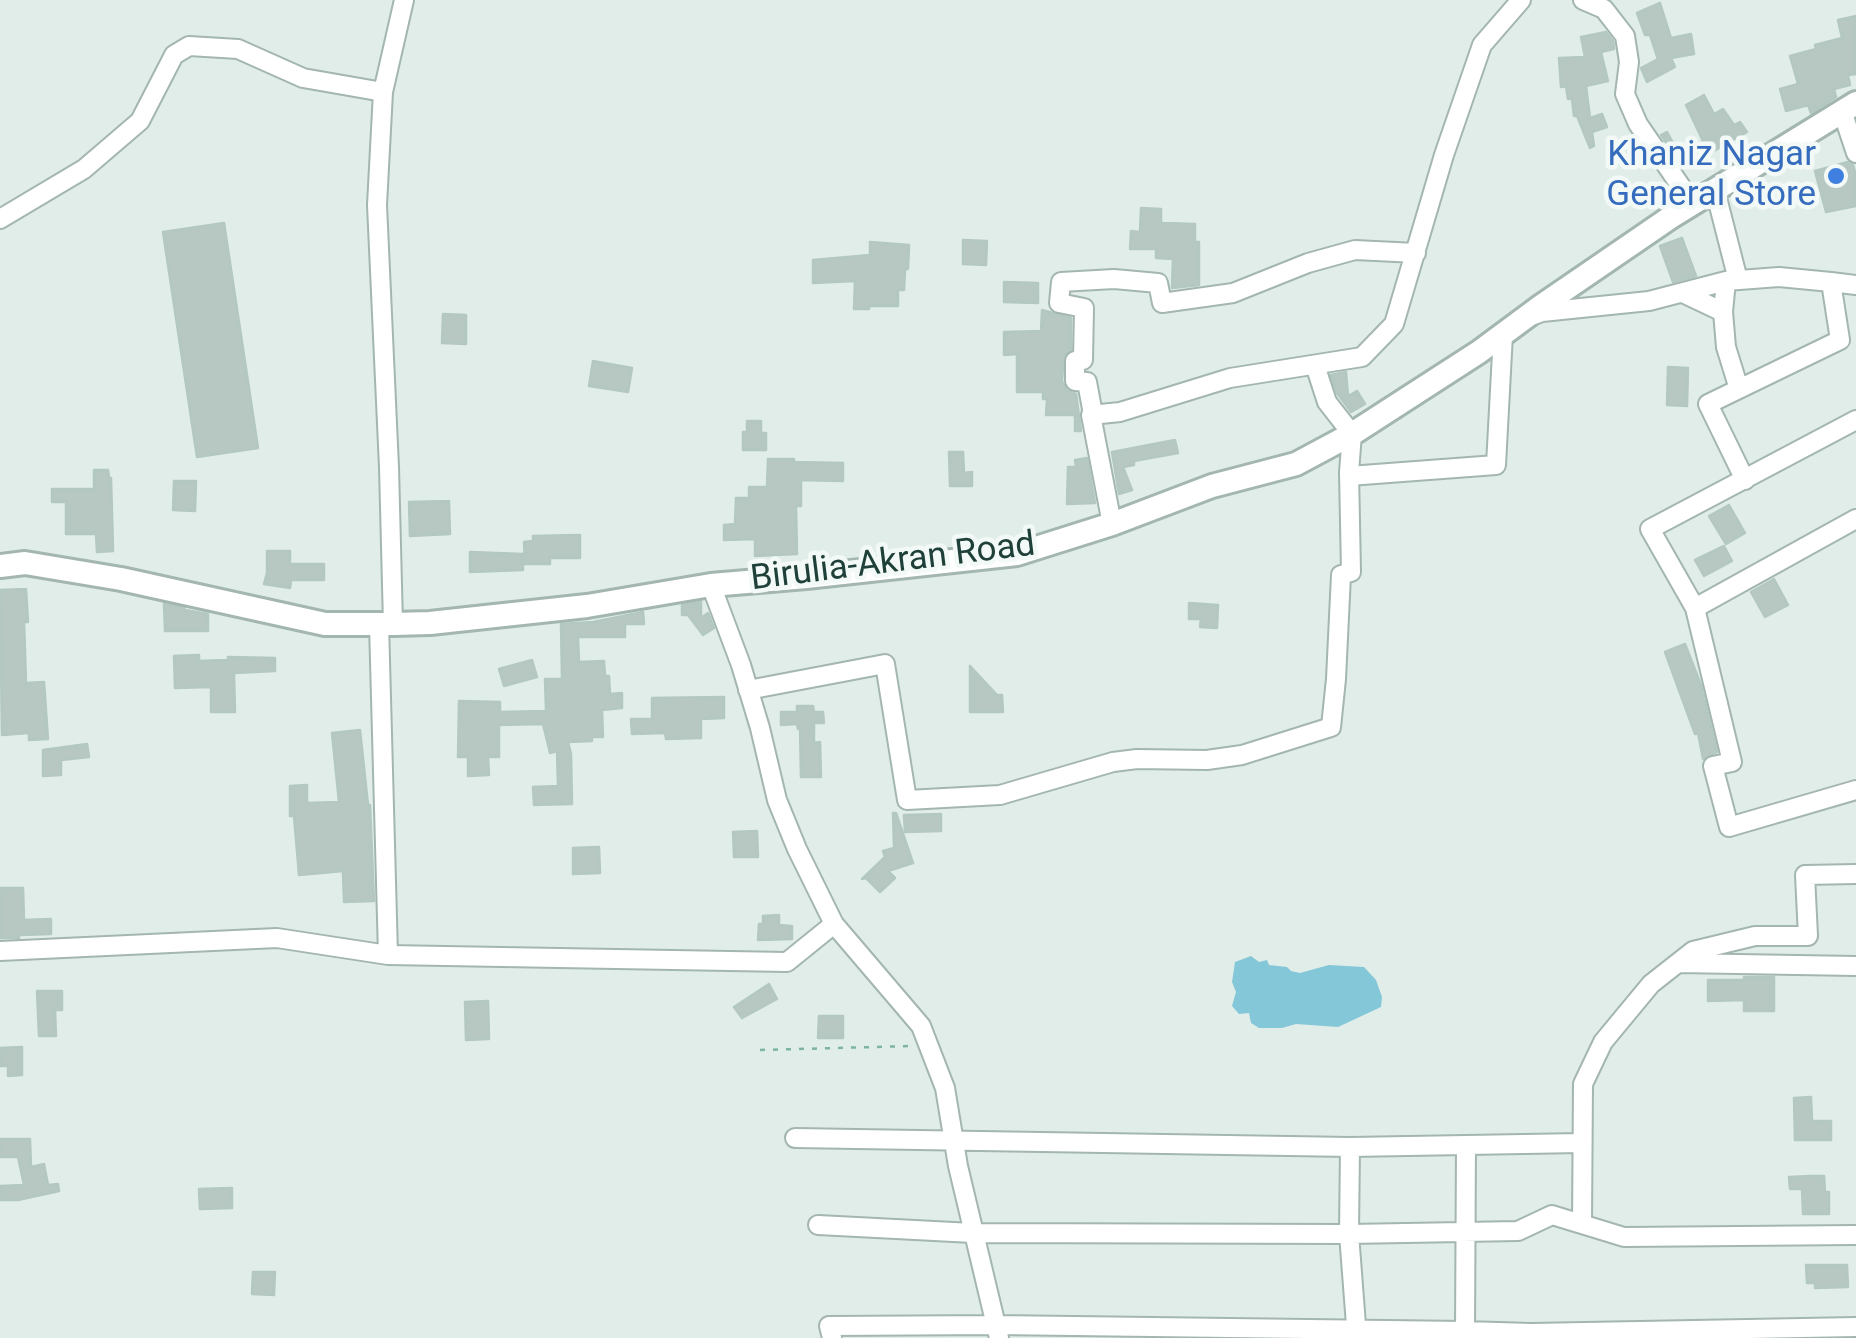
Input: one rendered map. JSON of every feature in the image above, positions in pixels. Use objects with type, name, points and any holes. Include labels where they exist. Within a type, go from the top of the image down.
[{"type":"street","points":[[388,954],[389,467],[377,206],[384,92],[404,0]]},
{"type":"street","points":[[1092,414],[1120,412],[1230,378],[1362,357],[1394,324],[1444,155],[1482,45],[1522,0]]},
{"type":"street","points":[[1582,0],[1604,9],[1625,36],[1629,62],[1625,94],[1638,124],[1692,204]]},
{"type":"street","points":[[0,219],[84,169],[140,121],[174,55],[189,46],[238,49],[303,78],[384,92]]},
{"type":"street","points":[[1849,107],[1856,152]]},
{"type":"street","name":"Birulia-Akran Road","points":[[0,566],[24,563],[121,579],[325,624],[386,624],[587,606],[711,585],[1016,554],[1112,524],[1212,486],[1296,464],[1352,434],[1480,352],[1692,204],[1849,107]]},
{"type":"street","points":[[1715,190],[1732,281],[1722,312],[1726,348],[1739,389]]},
{"type":"street","points":[[1112,524],[1087,382],[1075,381],[1074,362],[1083,360],[1084,308],[1060,303],[1061,282],[1114,278],[1158,283],[1162,304],[1232,292],[1356,250],[1416,253]]},
{"type":"street","points":[[1524,319],[1542,312],[1650,301],[1732,281],[1779,277],[1856,285]]},
{"type":"street","points":[[1746,480],[1708,404],[1840,340],[1832,282]]},
{"type":"street","points":[[1682,292],[1722,312]]},
{"type":"street","points":[[1349,476],[1496,465],[1503,334]]},
{"type":"street","points":[[748,690],[885,664],[908,800],[1000,795],[1112,762],[1207,760],[1242,755],[1331,727],[1341,575],[1351,572],[1352,434],[1327,402],[1316,365]]},
{"type":"street","points":[[1856,420],[1650,530],[1695,608],[1732,762],[1712,766],[1729,827],[1856,790]]},
{"type":"street","points":[[1695,608],[1856,519]]},
{"type":"street","points":[[711,585],[748,690],[777,800],[797,849],[834,924],[921,1026],[945,1088],[997,1332]]},
{"type":"street","points":[[1582,1224],[1583,1084],[1604,1042],[1651,984],[1693,951],[1755,936],[1808,936],[1805,875],[1856,874]]},
{"type":"street","points":[[0,952],[277,938],[388,954],[787,962],[834,924]]},
{"type":"street","points":[[1678,963],[1856,966]]},
{"type":"street","points":[[795,1138],[1350,1147],[1582,1143]]},
{"type":"street","points":[[1465,1331],[1466,1145]]},
{"type":"street","points":[[1350,1147],[1349,1234],[1357,1333]]},
{"type":"street","points":[[818,1225],[973,1233],[1349,1234],[1518,1231],[1552,1215],[1624,1237],[1856,1236]]},
{"type":"street","points":[[832,1338],[829,1326],[997,1332],[1465,1331],[1531,1335],[1704,1334],[1856,1327]]},
{"type":"path","points":[[760,1050],[928,1045]]},
{"type":"water","points":[[1251,956],[1259,962],[1267,960],[1269,965],[1300,973],[1329,965],[1364,967],[1376,980],[1381,1007],[1338,1027],[1296,1024],[1259,1028],[1251,1023],[1249,1013],[1239,1014],[1232,1006],[1236,992],[1232,982],[1235,962]]},
{"type":"building","points":[[1660,3],[1671,38],[1691,34],[1694,54],[1671,58],[1675,67],[1647,82],[1641,68],[1658,59],[1637,13]]},
{"type":"building","points":[[1856,16],[1856,74],[1848,75],[1850,85],[1834,89],[1836,97],[1811,113],[1808,105],[1786,111],[1780,89],[1798,84],[1790,56],[1842,38],[1838,20]]},
{"type":"building","points":[[1606,32],[1614,49],[1601,52],[1608,81],[1586,86],[1590,118],[1602,114],[1607,127],[1592,132],[1594,146],[1590,148],[1574,116],[1566,86],[1561,87],[1559,58],[1585,57],[1581,37]]},
{"type":"building","points":[[1704,95],[1714,114],[1723,109],[1734,125],[1740,122],[1747,132],[1684,168],[1661,135],[1667,132],[1679,154],[1703,141],[1686,105]]},
{"type":"building","points":[[1848,162],[1856,175],[1856,206],[1826,212],[1815,171]]},
{"type":"building","points":[[1141,208],[1161,209],[1161,223],[1195,224],[1199,285],[1172,288],[1173,259],[1156,258],[1156,249],[1130,249],[1131,231],[1140,232]]},
{"type":"building","points":[[224,223],[258,448],[197,457],[163,232]]},
{"type":"building","points":[[1682,238],[1696,276],[1673,282],[1660,246]]},
{"type":"building","points":[[963,240],[987,241],[986,265],[963,264]]},
{"type":"building","points":[[870,242],[909,245],[908,269],[904,290],[898,290],[898,306],[854,309],[855,281],[813,283],[813,260],[870,255]]},
{"type":"building","points":[[1004,282],[1038,283],[1038,303],[1004,302]]},
{"type":"building","points":[[1042,310],[1071,318],[1071,350],[1064,356],[1062,381],[1067,391],[1076,394],[1081,431],[1075,431],[1075,415],[1046,415],[1047,399],[1043,399],[1043,392],[1017,392],[1017,354],[1004,355],[1004,332],[1041,331]]},
{"type":"building","points":[[443,314],[466,315],[466,344],[442,343]]},
{"type":"building","points":[[593,361],[632,368],[628,392],[589,386]]},
{"type":"building","points":[[1668,367],[1688,368],[1687,406],[1667,405]]},
{"type":"building","points":[[1346,372],[1348,396],[1357,391],[1365,404],[1351,412],[1337,393],[1331,375]]},
{"type":"building","points":[[747,421],[761,421],[766,450],[743,450]]},
{"type":"building","points":[[1175,440],[1178,453],[1134,461],[1134,465],[1123,467],[1132,490],[1119,494],[1112,452]]},
{"type":"building","points":[[949,452],[963,452],[964,473],[972,472],[972,486],[950,486]]},
{"type":"building","points":[[1087,458],[1095,503],[1067,504],[1068,467],[1076,467],[1075,460]]},
{"type":"building","points":[[768,459],[843,463],[843,481],[801,480],[801,506],[796,506],[797,554],[755,556],[755,539],[724,540],[724,525],[735,524],[736,498],[749,498],[749,487],[767,487]]},
{"type":"building","points":[[94,470],[108,470],[111,478],[113,551],[97,552],[96,534],[66,534],[66,502],[52,502],[52,489],[94,489]]},
{"type":"building","points":[[174,481],[196,481],[195,511],[173,510]]},
{"type":"building","points":[[449,501],[450,534],[410,536],[409,502]]},
{"type":"building","points":[[1729,505],[1745,533],[1726,544],[1709,516]]},
{"type":"building","points":[[580,535],[580,558],[550,558],[550,564],[525,564],[524,542],[533,541],[533,536]]},
{"type":"building","points":[[1724,546],[1732,561],[1704,576],[1695,560]]},
{"type":"building","points":[[267,551],[290,551],[290,564],[324,564],[324,580],[291,580],[290,588],[264,584]]},
{"type":"building","points":[[470,552],[523,554],[523,570],[470,572]]},
{"type":"building","points":[[1774,579],[1788,605],[1765,617],[1751,592]]},
{"type":"building","points":[[26,589],[26,683],[44,682],[48,739],[29,740],[29,733],[2,735],[0,590]]},
{"type":"building","points":[[701,602],[701,618],[708,613],[714,628],[703,635],[688,615],[682,615],[682,605]]},
{"type":"building","points":[[1189,603],[1218,605],[1217,628],[1200,627],[1201,619],[1189,619]]},
{"type":"building","points":[[164,604],[208,614],[208,631],[165,631]]},
{"type":"building","points":[[643,612],[644,624],[625,624],[625,637],[578,637],[579,662],[604,661],[610,694],[622,693],[622,708],[602,710],[603,737],[568,742],[572,804],[534,805],[533,787],[558,786],[557,751],[550,753],[543,724],[499,725],[499,757],[488,757],[489,775],[468,776],[468,757],[458,757],[459,701],[500,702],[500,712],[546,711],[545,679],[562,679],[561,624]]},
{"type":"building","points":[[1685,644],[1701,685],[1717,752],[1703,759],[1698,733],[1695,734],[1665,652]]},
{"type":"building","points":[[199,655],[199,661],[275,658],[275,671],[234,673],[235,712],[211,712],[211,687],[175,688],[174,656]]},
{"type":"building","points":[[532,660],[537,677],[504,686],[499,669]]},
{"type":"building","points":[[970,666],[997,695],[1002,695],[1003,712],[970,712]]},
{"type":"building","points":[[724,697],[724,718],[701,719],[701,738],[666,739],[665,733],[632,734],[631,719],[652,719],[652,698]]},
{"type":"building","points":[[797,706],[813,706],[814,712],[823,712],[824,723],[814,723],[814,743],[820,742],[821,777],[801,777],[800,728],[797,724],[781,725],[781,712],[797,712]]},
{"type":"building","points":[[360,730],[370,805],[374,901],[344,902],[343,871],[299,875],[294,816],[290,816],[290,786],[307,785],[307,803],[339,802],[332,733]]},
{"type":"building","points":[[87,744],[89,757],[61,760],[61,775],[43,776],[43,750]]},
{"type":"building","points":[[893,813],[913,863],[888,871],[895,878],[880,892],[866,878],[862,879],[885,857],[883,851],[894,848]]},
{"type":"building","points":[[941,814],[941,831],[905,832],[904,815]]},
{"type":"building","points":[[757,831],[758,857],[734,857],[733,832]]},
{"type":"building","points":[[599,847],[600,873],[573,874],[573,848]]},
{"type":"building","points":[[0,888],[23,888],[24,920],[51,919],[51,934],[0,938]]},
{"type":"building","points":[[779,915],[779,925],[792,926],[792,939],[758,940],[763,916]]},
{"type":"building","points":[[1774,977],[1774,1011],[1744,1011],[1744,1000],[1708,1001],[1708,980]]},
{"type":"building","points":[[769,984],[777,999],[742,1018],[734,1007]]},
{"type":"building","points":[[37,991],[62,991],[62,1010],[55,1010],[56,1036],[39,1036]]},
{"type":"building","points":[[488,1001],[489,1039],[466,1040],[465,1002]]},
{"type":"building","points":[[819,1016],[843,1016],[843,1038],[818,1038]]},
{"type":"building","points":[[22,1047],[22,1075],[8,1076],[8,1066],[0,1066],[0,1048]]},
{"type":"building","points":[[1811,1097],[1812,1121],[1831,1121],[1831,1140],[1795,1140],[1794,1098]]},
{"type":"building","points":[[0,1139],[30,1139],[31,1167],[44,1164],[48,1185],[58,1184],[59,1191],[0,1200],[0,1186],[24,1185],[18,1157],[0,1157]]},
{"type":"building","points":[[1824,1176],[1829,1214],[1803,1214],[1802,1189],[1790,1189],[1789,1177]]},
{"type":"building","points":[[232,1188],[232,1208],[200,1209],[199,1189]]},
{"type":"building","points":[[1806,1265],[1847,1265],[1848,1287],[1815,1288],[1815,1283],[1807,1283]]},
{"type":"building","points":[[253,1272],[275,1272],[274,1295],[252,1294]]},
{"type":"place","name":"Khaniz Nagar General Store","points":[[1836,176]]}]
